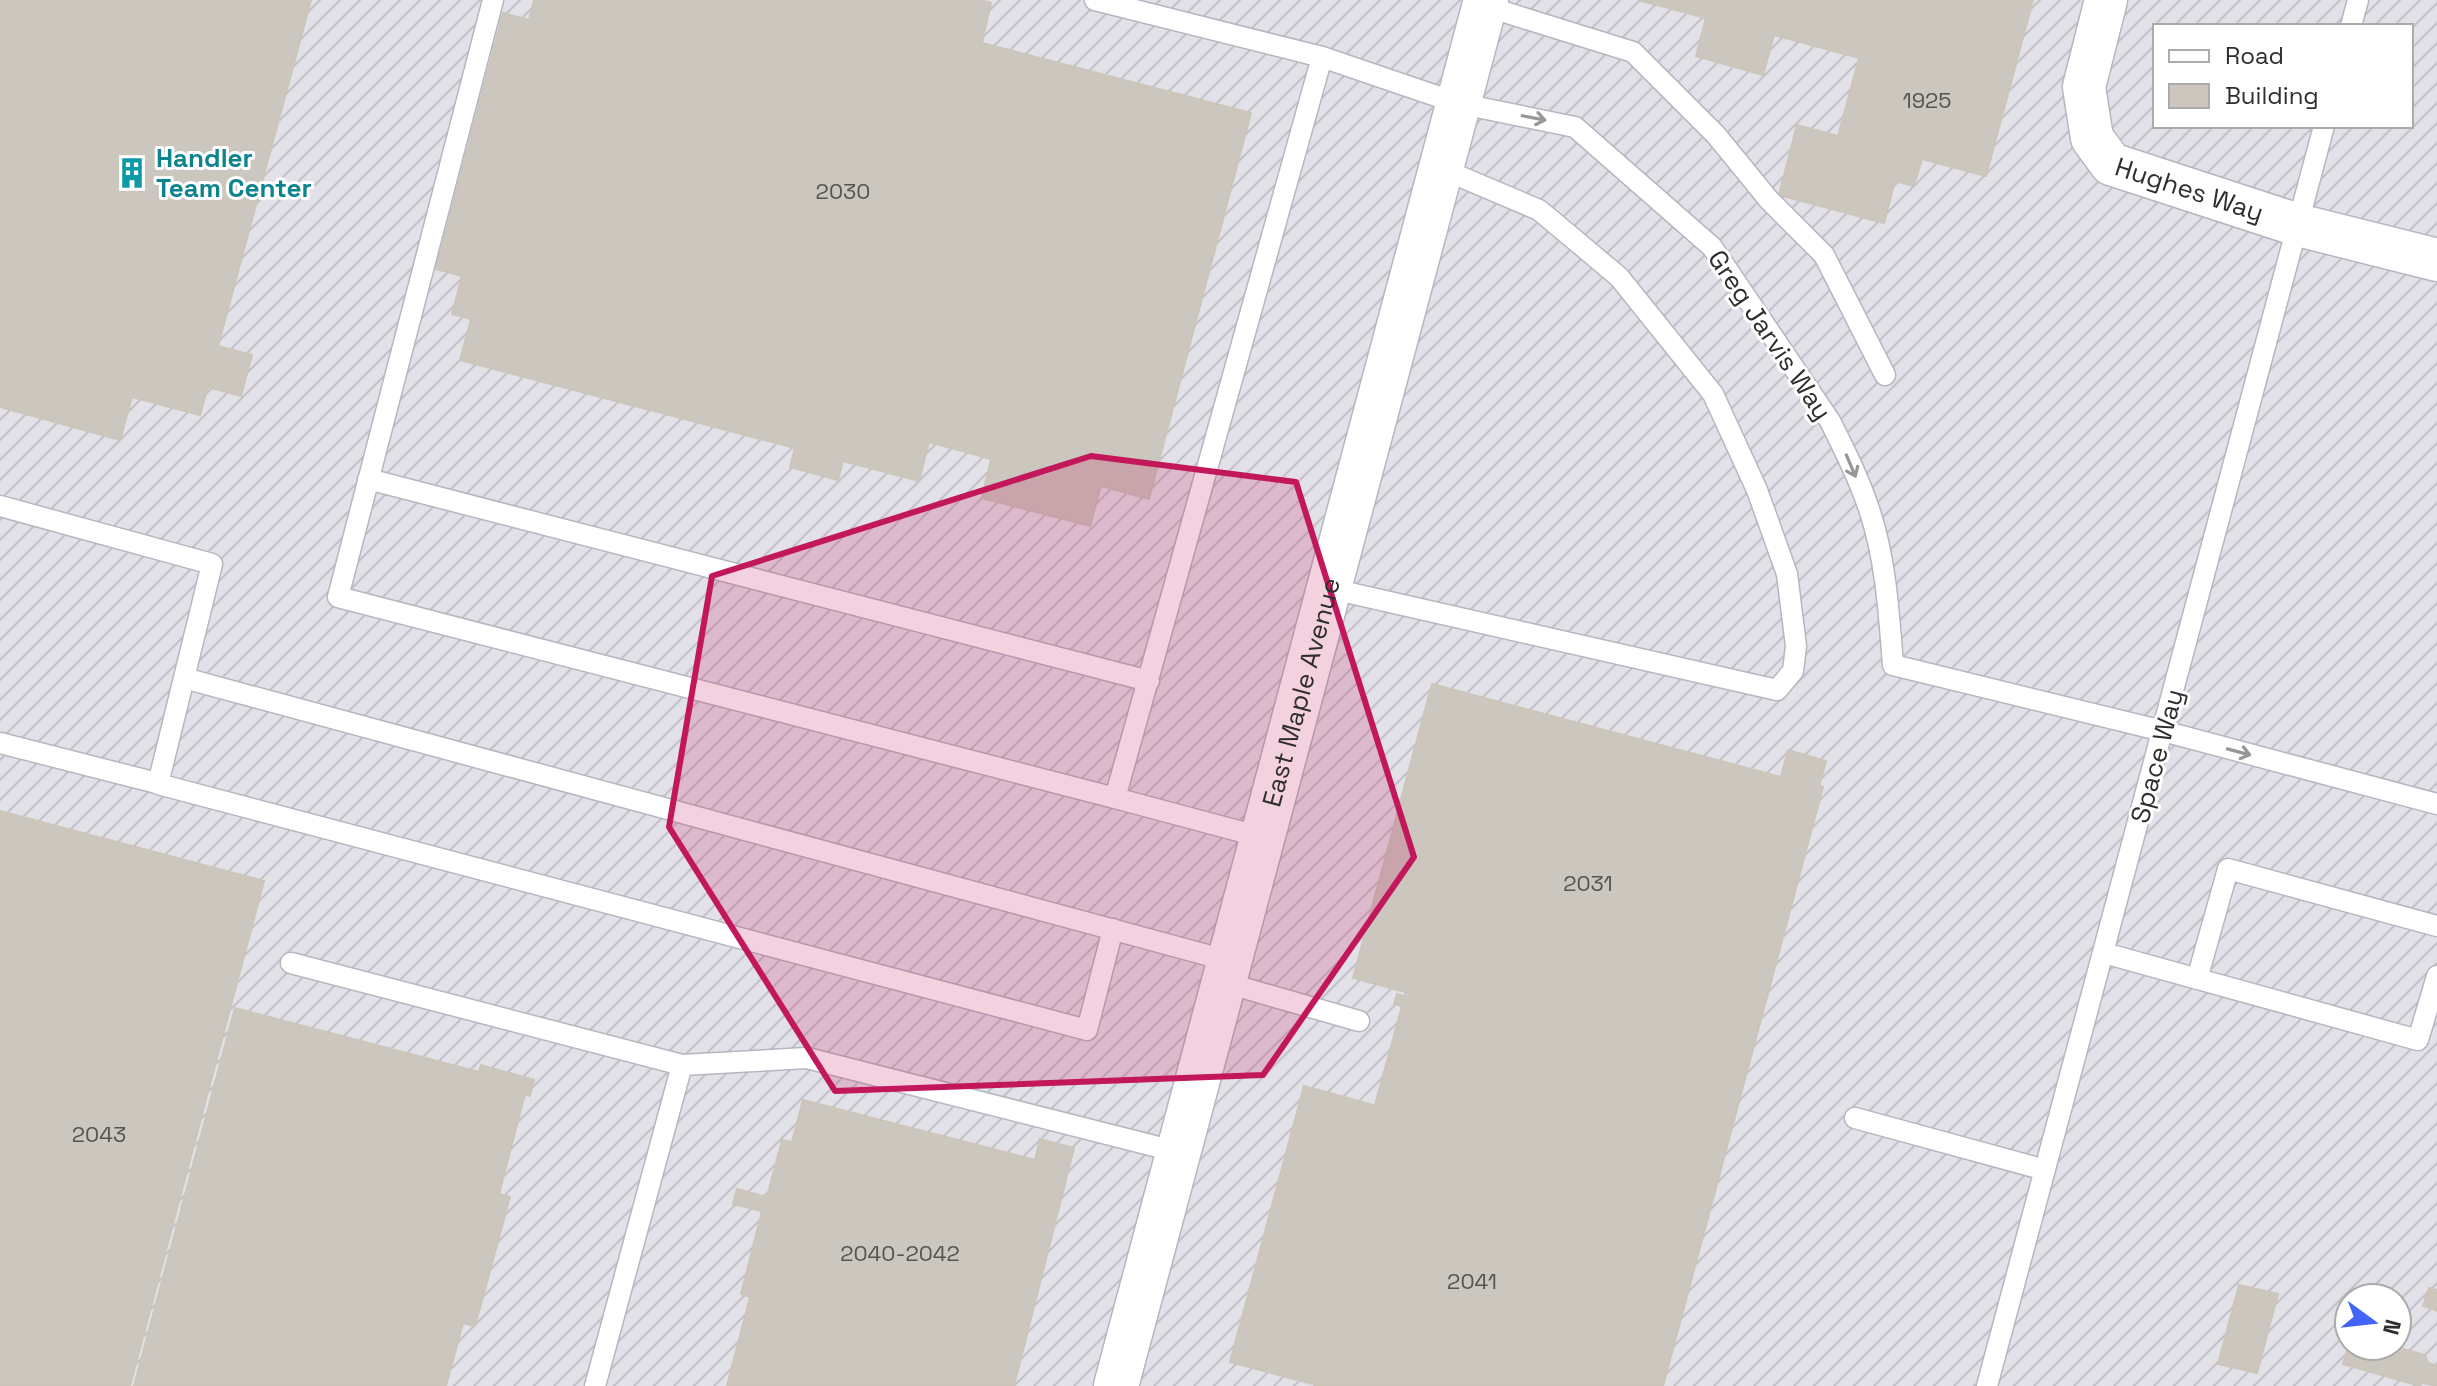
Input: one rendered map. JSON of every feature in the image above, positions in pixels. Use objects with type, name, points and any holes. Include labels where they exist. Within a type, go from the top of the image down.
[{"type":"street","name":"Hughes Way","points":[[2106,0],[2084,87],[2092,138],[2111,164],[2298,225],[2437,260]]},
{"type":"street","name":"East Maple Avenue","points":[[1116,1386],[1486,3]]},
{"type":"lane","points":[[493,0],[338,597],[1261,837]]},
{"type":"lane","name":"Greg Jarvis Way","points":[[1095,0],[1322,57],[1457,103],[1575,127],[1712,247],[1830,421],[1871,513],[1887,592],[1893,665],[2163,731]]},
{"type":"lane","points":[[2352,24],[2358,0]]},
{"type":"lane","points":[[1486,3],[1633,52],[1716,135],[1769,200],[1824,255],[1885,375]]},
{"type":"lane","points":[[1115,798],[1322,57]]},
{"type":"lane","name":"Space Way","points":[[1987,1386],[2323,128]]},
{"type":"lane","points":[[1328,588],[1777,690],[1793,671],[1796,646],[1787,574],[1757,490],[1713,394],[1619,277],[1539,210],[1440,168]]},
{"type":"lane","points":[[368,479],[1149,681]]},
{"type":"lane","points":[[0,506],[212,564],[157,783]]},
{"type":"lane","points":[[184,678],[1113,929],[1359,1021]]},
{"type":"lane","points":[[2163,731],[2437,804]]},
{"type":"lane","points":[[0,743],[1087,1030],[1113,929]]},
{"type":"lane","points":[[2197,979],[2228,869],[2437,926]]},
{"type":"lane","points":[[2104,953],[2418,1040],[2437,976]]},
{"type":"lane","points":[[291,963],[682,1065],[807,1058],[1178,1152]]},
{"type":"lane","points":[[595,1386],[682,1065]]},
{"type":"lane","points":[[1855,1118],[2045,1170]]},
{"type":"highlighted area","points":[[1091,456],[1296,482],[1414,857],[1263,1075],[835,1091],[669,827],[712,576]]},
{"type":"shaded area","points":[[0,0],[2437,0],[2437,1386],[0,1386]]},
{"type":"building","name":"Handler Team Center","points":[[0,0],[311,0],[218,346],[252,355],[241,396],[208,387],[200,415],[132,397],[120,440],[0,407]]},
{"type":"building","points":[[534,0],[980,0],[991,3],[982,43],[1251,113],[1149,499],[1101,486],[1090,526],[982,498],[991,459],[929,442],[919,481],[843,461],[838,480],[790,467],[795,448],[460,360],[471,319],[452,314],[462,276],[436,269],[503,13],[529,20]]},
{"type":"building","points":[[1638,0],[2033,0],[1986,176],[1922,159],[1914,186],[1895,181],[1884,223],[1779,195],[1797,125],[1838,136],[1859,58],[1774,35],[1763,75],[1696,56],[1706,18]]},
{"type":"building","points":[[1432,684],[1781,777],[1788,750],[1826,761],[1819,786],[1823,787],[1713,1199],[1375,1105],[1402,1006],[1394,1004],[1397,994],[1408,997],[1409,993],[1353,978]]},
{"type":"building","points":[[0,811],[264,881],[130,1386],[0,1386]]},
{"type":"building","points":[[235,1008],[479,1072],[481,1065],[534,1080],[530,1096],[525,1094],[499,1194],[510,1197],[475,1326],[463,1323],[446,1386],[134,1386]]},
{"type":"building","points":[[1304,1086],[1713,1199],[1663,1386],[1320,1386],[1230,1362]]},
{"type":"building","points":[[803,1100],[1035,1160],[1040,1139],[1074,1148],[1014,1386],[727,1386],[750,1297],[741,1294],[762,1211],[733,1204],[737,1189],[767,1197],[782,1140],[792,1142]]},
{"type":"building","points":[[2239,1285],[2278,1294],[2257,1373],[2218,1364]]},
{"type":"building","points":[[2429,1288],[2437,1290],[2437,1311],[2423,1306]]},
{"type":"building","points":[[2413,1352],[2425,1355],[2428,1363],[2437,1366],[2437,1386],[2422,1383],[2420,1386],[2343,1364],[2413,1362]]},
{"type":"place","name":"Handler Team Center","points":[[132,173]]}]
